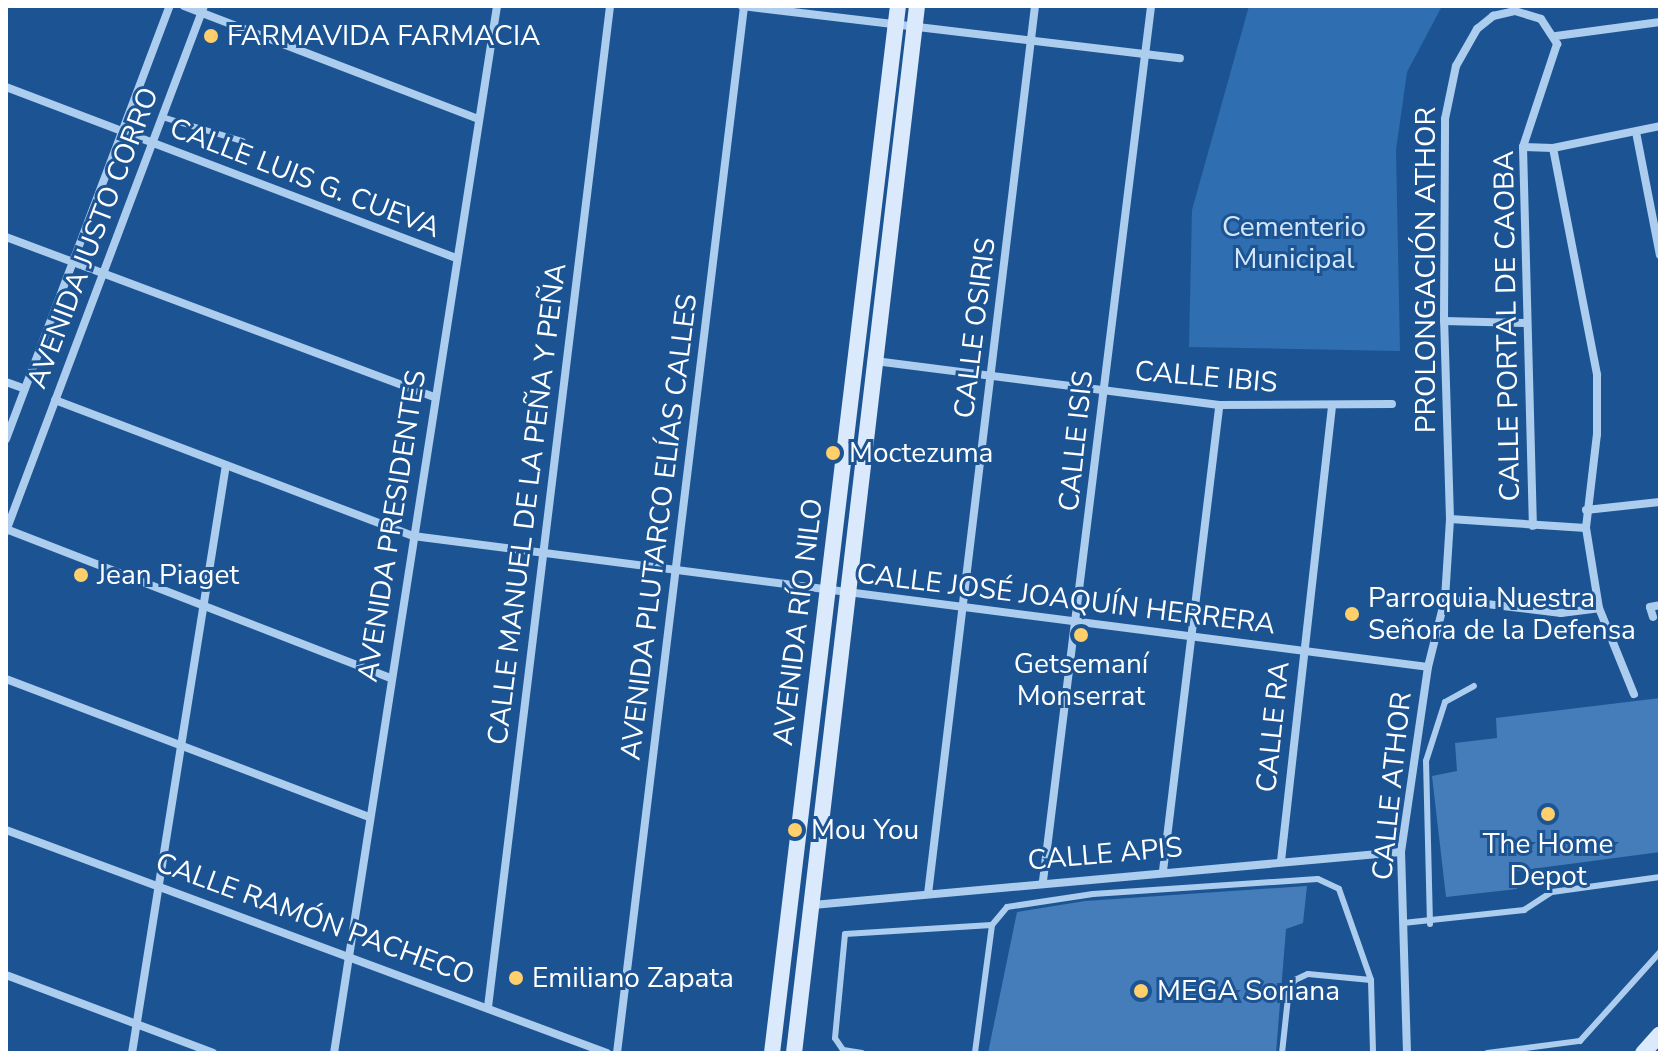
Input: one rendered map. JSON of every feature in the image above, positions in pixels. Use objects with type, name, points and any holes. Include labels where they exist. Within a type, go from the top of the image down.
[{"type":"main road","name":"AVENIDA RÍO NILO","points":[[772,1053],[898,6]]},
{"type":"main road","name":"AVENIDA RÍO NILO","points":[[794,1053],[917,6]]},
{"type":"main road","points":[[1643,1053],[1660,1034]]},
{"type":"street","name":"AVENIDA JUSTO CORRO","points":[[6,439],[170,6]]},
{"type":"street","points":[[184,6],[203,9],[478,119]]},
{"type":"street","name":"AVENIDA PRESIDENTES","points":[[334,1053],[455,258],[497,6]]},
{"type":"street","name":"CALLE MANUEL DE LA PEÑA Y PEÑA","points":[[488,1007],[610,6]]},
{"type":"street","points":[[743,6],[1180,58]]},
{"type":"street","name":"AVENIDA PLUTARCO ELÍAS CALLES","points":[[617,1053],[743,6]]},
{"type":"street","name":"CALLE OSIRIS","points":[[928,894],[1035,6]]},
{"type":"street","name":"CALLE ISIS","points":[[1043,881],[1078,622],[1151,6]]},
{"type":"street","name":"AVENIDA JUSTO CORRO","points":[[6,530],[203,9]]},
{"type":"street","name":"PROLONGACIÓN ATHOR","points":[[1428,667],[1445,599],[1450,519],[1443,141],[1456,66],[1482,23],[1501,13],[1531,14],[1556,36]]},
{"type":"street","points":[[1556,36],[1660,22]]},
{"type":"street","name":"CALLE PORTAL DE CAOBA","points":[[1533,526],[1524,323],[1523,147],[1535,102],[1556,58],[1556,36]]},
{"type":"street","name":"CALLE LUIS G. CUEVA","points":[[6,87],[455,258]]},
{"type":"street","points":[[1523,147],[1553,148],[1660,126]]},
{"type":"street","points":[[1636,132],[1660,255]]},
{"type":"street","points":[[1553,148],[1597,375],[1597,434],[1586,528],[1599,608],[1634,694]]},
{"type":"street","points":[[6,237],[434,397]]},
{"type":"street","points":[[1444,321],[1524,323]]},
{"type":"street","name":"CALLE IBIS","points":[[874,361],[1219,405],[1332,407],[1392,404]]},
{"type":"street","points":[[6,382],[25,389]]},
{"type":"street","name":"CALLE JOSÉ JOAQUÍN HERRERA","points":[[55,400],[413,536],[846,595],[1428,667]]},
{"type":"street","points":[[1163,871],[1219,405]]},
{"type":"street","name":"CALLE RA","points":[[1281,861],[1332,407]]},
{"type":"street","points":[[132,1053],[226,465]]},
{"type":"street","points":[[1586,510],[1660,502]]},
{"type":"street","name":"CALLE PORTAL DE CAOBA","points":[[1450,519],[1586,528]]},
{"type":"street","points":[[6,530],[391,678]]},
{"type":"street","points":[[1445,599],[1561,613],[1599,608]]},
{"type":"street","points":[[1653,617],[1650,607],[1660,605]]},
{"type":"street","name":"CALLE ATHOR","points":[[1407,1053],[1401,852],[1428,667]]},
{"type":"street","points":[[6,679],[370,817]]},
{"type":"street","name":"CALLE RAMÓN PACHECO","points":[[6,830],[350,954],[607,1053]]},
{"type":"street","name":"CALLE APIS","points":[[813,905],[1043,881],[1401,852]]},
{"type":"street","points":[[6,975],[213,1053]]},
{"type":"lane","points":[[162,117],[242,141]]},
{"type":"lane","points":[[1430,924],[1426,761],[1445,702],[1474,686]]},
{"type":"lane","points":[[1403,923],[1430,924],[1531,908],[1552,892],[1660,877]]},
{"type":"lane","points":[[975,1053],[992,925],[1007,907],[1093,894],[1318,879],[1339,889],[1371,980],[1373,1053]]},
{"type":"lane","points":[[862,1053],[843,1050],[835,1038],[845,934],[992,925]]},
{"type":"lane","points":[[1487,1053],[1545,1050],[1580,1041],[1660,952]]},
{"type":"lane","points":[[1282,1053],[1289,989],[1295,980],[1308,974],[1371,980]]},
{"type":"green space","name":"Cementerio Municipal","points":[[1249,6],[1442,6],[1407,72],[1396,150],[1400,351],[1189,347],[1192,210]]},
{"type":"building","name":"The Home Depot","points":[[1660,698],[1660,852],[1516,871],[1517,889],[1446,897],[1432,776],[1457,771],[1455,743],[1497,738],[1496,718]]},
{"type":"building","name":"MEGA Soriana","points":[[1307,886],[1303,923],[1286,929],[1276,1053],[988,1053],[1017,912],[1085,901]]},
{"type":"place","name":"FARMAVIDA FARMACIA","points":[[211,36]]},
{"type":"place","name":"Moctezuma","points":[[833,453]]},
{"type":"place","name":"Jean Piaget","points":[[81,575]]},
{"type":"place","name":"Parroquia Nuestra Señora de la Defensa","points":[[1352,614]]},
{"type":"place","name":"Getsemaní Monserrat","points":[[1081,635]]},
{"type":"place","name":"The Home Depot","points":[[1548,814]]},
{"type":"place","name":"Mou You","points":[[795,830]]},
{"type":"place","name":"Emiliano Zapata","points":[[516,978]]},
{"type":"place","name":"MEGA Soriana","points":[[1141,991]]}]
